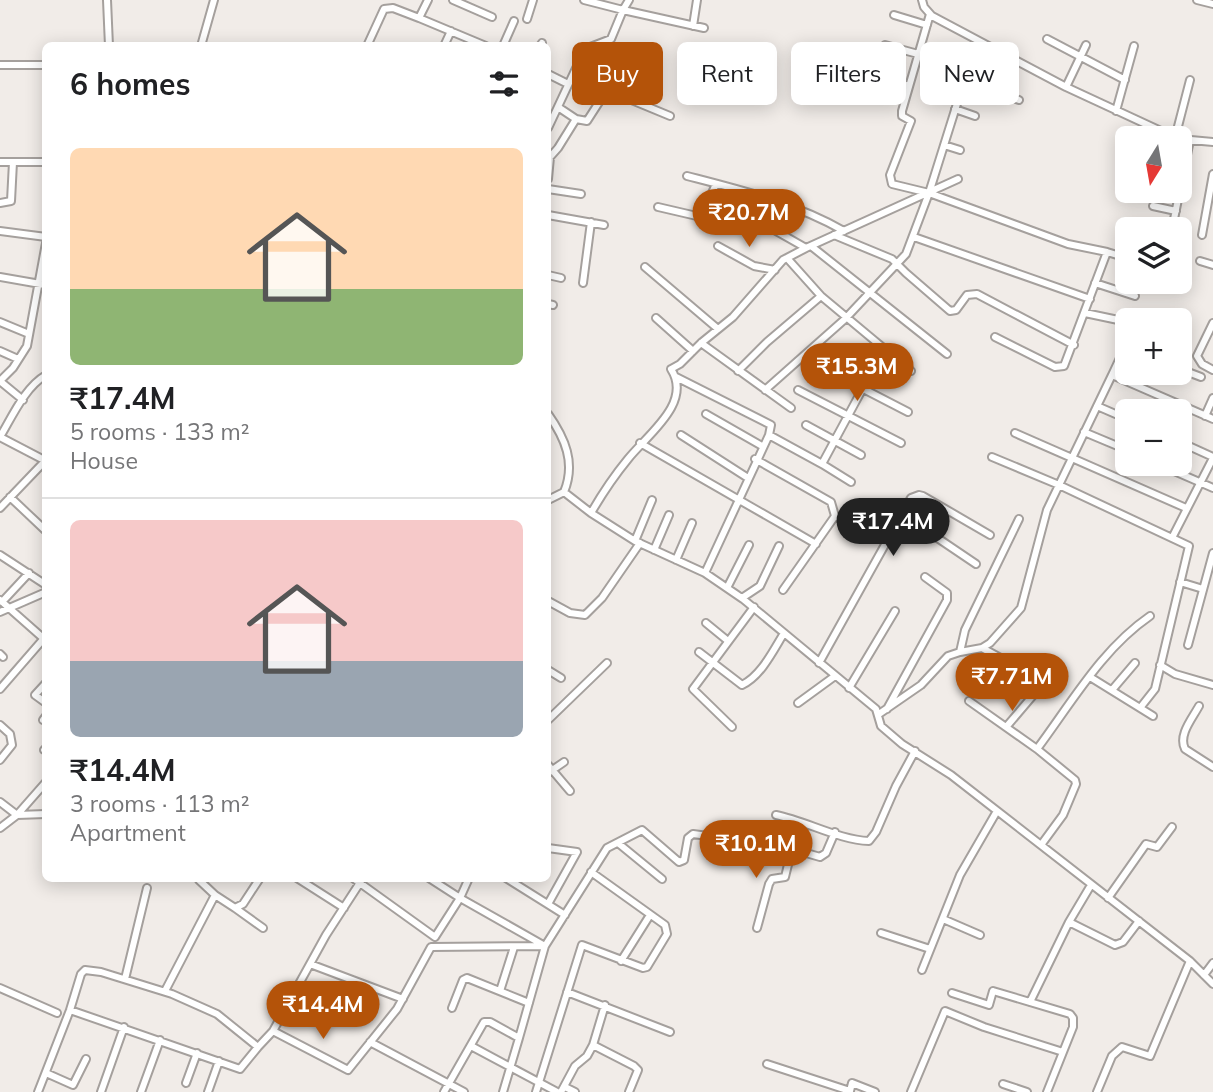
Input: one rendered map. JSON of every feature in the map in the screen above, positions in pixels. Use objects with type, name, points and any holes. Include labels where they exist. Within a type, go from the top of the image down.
[{"type":"street","points":[[107,0],[108,42]]},
{"type":"street","points":[[202,42],[214,0]]},
{"type":"street","points":[[419,18],[428,0]]},
{"type":"street","points":[[453,0],[492,17]]},
{"type":"street","points":[[527,19],[533,0]]},
{"type":"street","points":[[584,0],[704,27]]},
{"type":"street","points":[[551,122],[585,48],[611,39],[629,0]]},
{"type":"street","points":[[693,26],[697,0]]},
{"type":"street","points":[[922,0],[930,13],[977,40],[1066,87],[1150,126]]},
{"type":"street","points":[[1197,0],[1213,4]]},
{"type":"street","points":[[369,42],[384,9],[393,8],[477,42]]},
{"type":"street","points":[[930,13],[902,116],[911,121],[890,180],[898,187],[929,193],[1068,244],[1115,254]]},
{"type":"street","points":[[894,15],[927,25]]},
{"type":"street","points":[[505,42],[514,21]]},
{"type":"street","points":[[446,42],[451,31]]},
{"type":"street","points":[[466,42],[468,38]]},
{"type":"street","points":[[1047,38],[1125,80]]},
{"type":"street","points":[[1066,87],[1086,45]]},
{"type":"street","points":[[1116,111],[1134,46]]},
{"type":"street","points":[[906,51],[918,54]]},
{"type":"street","points":[[0,65],[42,65]]},
{"type":"street","points":[[551,76],[568,84]]},
{"type":"street","points":[[1180,126],[1190,80]]},
{"type":"street","points":[[558,107],[576,119],[587,121],[608,92],[670,116]]},
{"type":"street","points":[[765,390],[847,317],[898,264],[914,237],[957,105]]},
{"type":"street","points":[[956,109],[975,116]]},
{"type":"street","points":[[551,156],[576,119]]},
{"type":"street","points":[[1192,140],[1213,142]]},
{"type":"street","points":[[944,145],[960,150]]},
{"type":"street","points":[[0,162],[42,162]]},
{"type":"street","points":[[0,203],[11,201],[13,162]]},
{"type":"street","points":[[1202,234],[1209,218],[1213,174]]},
{"type":"street","points":[[687,176],[791,206],[844,231]]},
{"type":"street","points":[[705,573],[755,459],[769,435],[771,425],[676,377],[671,369],[676,368],[757,292],[787,258],[958,179]]},
{"type":"street","points":[[658,207],[701,217],[716,184]]},
{"type":"street","points":[[551,189],[581,194]]},
{"type":"street","points":[[1175,217],[1177,203]]},
{"type":"street","points":[[1153,206],[1176,211]]},
{"type":"street","points":[[551,215],[604,225]]},
{"type":"street","points":[[755,219],[808,247],[870,292],[947,354]]},
{"type":"street","points":[[583,283],[591,222]]},
{"type":"street","points":[[0,231],[42,236]]},
{"type":"street","points":[[834,235],[889,257],[950,311],[956,310],[967,295],[977,294],[1074,345]]},
{"type":"street","points":[[914,237],[1090,299]]},
{"type":"street","points":[[718,246],[754,267],[775,270]]},
{"type":"street","points":[[995,337],[1059,368],[1064,366],[1107,252]]},
{"type":"street","points":[[787,258],[821,296],[911,371]]},
{"type":"street","points":[[1200,261],[1213,265]]},
{"type":"street","points":[[645,267],[718,329]]},
{"type":"street","points":[[551,276],[561,278]]},
{"type":"street","points":[[0,277],[42,284],[27,346],[0,381],[23,400]]},
{"type":"street","points":[[1095,283],[1135,296]]},
{"type":"street","points":[[738,371],[821,296]]},
{"type":"street","points":[[1085,313],[1115,319]]},
{"type":"street","points":[[656,318],[693,351]]},
{"type":"street","points":[[0,322],[30,334]]},
{"type":"street","points":[[1213,323],[1197,356],[1202,364],[1213,370]]},
{"type":"street","points":[[701,343],[791,408]]},
{"type":"street","points":[[0,351],[18,359]]},
{"type":"street","points":[[822,464],[869,373],[837,355]]},
{"type":"street","points":[[819,366],[908,412]]},
{"type":"street","points":[[879,714],[921,685],[941,662],[960,652],[982,648],[990,643],[1021,608],[1047,510],[1115,369]]},
{"type":"street","points":[[1192,374],[1201,377]]},
{"type":"street","points":[[1112,375],[1213,419]]},
{"type":"street","points":[[42,377],[23,400],[0,437],[42,458]]},
{"type":"street","points":[[591,513],[640,443],[667,416],[675,400],[676,377]]},
{"type":"street","points":[[798,390],[901,443]]},
{"type":"street","points":[[1205,416],[1213,398]]},
{"type":"street","points":[[1097,406],[1115,414]]},
{"type":"street","points":[[706,414],[762,446]]},
{"type":"street","points":[[551,419],[564,441],[569,458],[569,480],[564,492],[551,498]]},
{"type":"street","points":[[806,425],[861,455]]},
{"type":"street","points":[[1084,432],[1115,445]]},
{"type":"street","points":[[1015,433],[1186,508]]},
{"type":"street","points":[[681,435],[748,478]]},
{"type":"street","points":[[769,435],[851,482]]},
{"type":"street","points":[[640,443],[816,544]]},
{"type":"street","points":[[1172,538],[1213,457],[1192,447]]},
{"type":"street","points":[[992,457],[1189,546],[1155,689],[1140,708]]},
{"type":"street","points":[[755,459],[831,502],[835,516],[874,536]]},
{"type":"street","points":[[0,508],[42,463]]},
{"type":"street","points":[[1185,476],[1213,488]]},
{"type":"street","points":[[564,492],[637,542],[705,573],[754,607],[876,709],[881,726],[902,744],[951,775],[1190,961],[1213,984]]},
{"type":"street","points":[[819,663],[902,514],[915,496],[923,496],[990,535]]},
{"type":"street","points":[[9,497],[42,527]]},
{"type":"street","points":[[551,603],[570,613],[585,615],[603,598],[637,542],[652,500]]},
{"type":"street","points":[[902,514],[976,564]]},
{"type":"street","points":[[654,550],[669,515]]},
{"type":"street","points":[[783,590],[835,516]]},
{"type":"street","points":[[960,652],[965,630],[1020,519]]},
{"type":"street","points":[[677,560],[692,523]]},
{"type":"street","points":[[727,588],[749,545]]},
{"type":"street","points":[[742,598],[761,586],[779,546]]},
{"type":"street","points":[[1188,645],[1213,552]]},
{"type":"street","points":[[0,555],[42,582]]},
{"type":"street","points":[[29,573],[1,601],[42,635]]},
{"type":"street","points":[[887,709],[947,600],[947,593],[925,577]]},
{"type":"street","points":[[1180,582],[1203,589]]},
{"type":"street","points":[[0,612],[42,594]]},
{"type":"street","points":[[733,727],[693,689],[754,607]]},
{"type":"street","points":[[849,688],[895,611]]},
{"type":"street","points":[[1037,749],[1122,637],[1150,616]]},
{"type":"street","points":[[706,623],[728,641]]},
{"type":"street","points":[[699,652],[739,684],[745,685],[768,659],[784,634]]},
{"type":"street","points":[[0,690],[42,639]]},
{"type":"street","points":[[982,648],[1023,670]]},
{"type":"street","points":[[551,717],[607,663]]},
{"type":"street","points":[[1112,690],[1135,663]]},
{"type":"street","points":[[1160,665],[1175,674],[1213,685]]},
{"type":"street","points":[[1007,726],[1058,666]]},
{"type":"street","points":[[551,672],[561,678]]},
{"type":"street","points":[[798,703],[835,676]]},
{"type":"street","points":[[1090,677],[1153,716]]},
{"type":"street","points":[[42,687],[35,695],[42,700]]},
{"type":"street","points":[[969,701],[1007,726],[1075,779],[1076,784],[1063,814],[1041,845]]},
{"type":"street","points":[[1199,706],[1183,735],[1182,745],[1213,768]]},
{"type":"street","points":[[0,725],[10,734],[12,745],[0,760]]},
{"type":"street","points":[[776,815],[857,840],[869,841],[873,838],[915,751]]},
{"type":"street","points":[[551,768],[564,762]]},
{"type":"street","points":[[551,771],[570,791]]},
{"type":"street","points":[[0,828],[17,816],[42,787]]},
{"type":"street","points":[[0,802],[17,816],[42,814]]},
{"type":"street","points":[[922,970],[964,868],[997,811]]},
{"type":"street","points":[[1108,898],[1146,844],[1157,847],[1172,827]]},
{"type":"street","points":[[503,1092],[545,946],[607,848],[642,830],[675,860],[681,862],[685,858],[688,838],[693,834],[792,848],[820,857],[826,853],[835,832]]},
{"type":"street","points":[[618,843],[662,879]]},
{"type":"street","points":[[548,904],[577,852],[551,848]]},
{"type":"street","points":[[757,928],[769,884],[772,879],[784,878],[792,848]]},
{"type":"street","points":[[536,1092],[582,945],[639,968],[646,967],[667,929],[591,872]]},
{"type":"street","points":[[201,882],[215,895],[263,928]]},
{"type":"street","points":[[235,908],[243,904],[257,882]]},
{"type":"street","points":[[303,882],[344,908]]},
{"type":"street","points":[[70,1010],[240,1069],[273,1031],[310,964],[361,882]]},
{"type":"street","points":[[363,882],[435,937],[467,882]]},
{"type":"street","points":[[435,882],[545,946]]},
{"type":"street","points":[[518,882],[565,915]]},
{"type":"street","points":[[1030,1002],[1069,922],[1091,885]]},
{"type":"street","points":[[125,979],[147,888]]},
{"type":"street","points":[[165,991],[215,895]]},
{"type":"street","points":[[621,961],[650,915]]},
{"type":"street","points":[[943,919],[980,935]]},
{"type":"street","points":[[1069,922],[1115,945],[1123,942],[1139,921]]},
{"type":"street","points":[[881,933],[930,949]]},
{"type":"street","points":[[273,1031],[348,1070],[403,999],[431,947],[545,946]]},
{"type":"street","points":[[500,991],[514,947]]},
{"type":"street","points":[[1097,1092],[1112,1056],[1122,1047],[1150,1056],[1190,961]]},
{"type":"street","points":[[1204,975],[1213,963]]},
{"type":"street","points":[[310,964],[403,999]]},
{"type":"street","points":[[38,1092],[81,974],[85,970],[165,991],[217,1014],[258,1047]]},
{"type":"street","points":[[452,1008],[465,979],[530,1003]]},
{"type":"street","points":[[0,988],[57,1013]]},
{"type":"street","points":[[952,993],[989,1005],[993,990],[1073,1017],[1073,1027],[1047,1092]]},
{"type":"street","points":[[568,992],[670,1032]]},
{"type":"street","points":[[561,1090],[575,1066],[587,1056],[593,1045],[605,1005]]},
{"type":"street","points":[[911,1092],[945,1011],[984,1027],[1063,1052]]},
{"type":"street","points":[[444,1092],[486,1021],[519,1038]]},
{"type":"street","points":[[101,1092],[124,1027]]},
{"type":"street","points":[[141,1092],[160,1040]]},
{"type":"street","points":[[370,1042],[464,1092]]},
{"type":"street","points":[[593,1045],[635,1066],[638,1070],[629,1092]]},
{"type":"street","points":[[471,1046],[539,1083],[575,1092]]},
{"type":"street","points":[[186,1083],[197,1053]]},
{"type":"street","points":[[46,1073],[73,1085],[86,1059]]},
{"type":"street","points":[[208,1092],[219,1061]]},
{"type":"street","points":[[767,1064],[850,1091],[852,1083],[875,1092]]},
{"type":"street","points":[[1003,1084],[1027,1092]]}]
